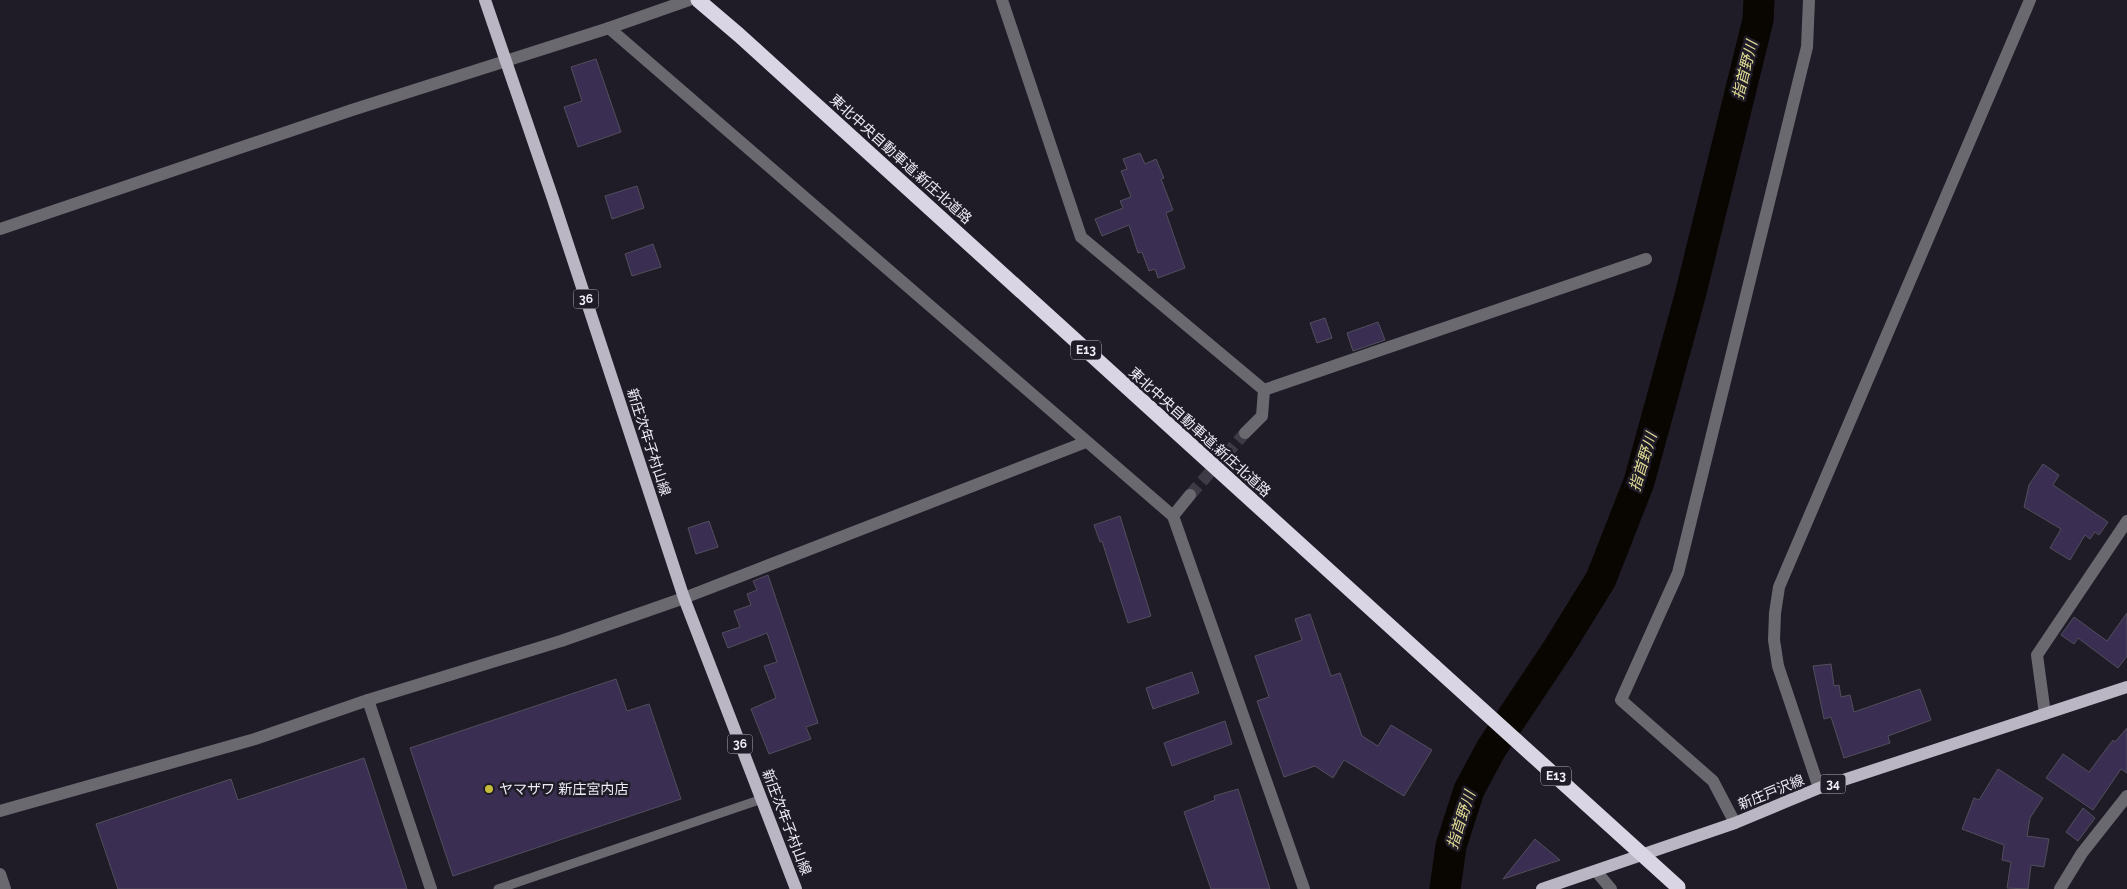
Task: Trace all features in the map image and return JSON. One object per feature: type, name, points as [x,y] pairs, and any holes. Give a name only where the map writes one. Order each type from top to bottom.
[{"type":"highway","name":"東北中央自動車道;新庄北道路","points":[[698,0],[739,34],[1679,888]]},
{"type":"main road","name":"新庄次年子村山線","points":[[485,0],[684,598],[796,889]]},
{"type":"main road","name":"新庄戸沢線","points":[[1542,889],[1734,822],[1820,788],[2127,687]]},
{"type":"street","points":[[0,229],[352,110],[609,28],[689,0]]},
{"type":"street","points":[[1002,0],[1082,237],[1264,390]]},
{"type":"street","points":[[1734,822],[1713,781],[1621,700],[1678,573],[1807,47],[1809,0]]},
{"type":"street","points":[[1820,788],[1778,666],[1774,640],[1775,613],[1779,587],[2030,0]]},
{"type":"street","points":[[609,28],[1173,516],[1304,889]]},
{"type":"street","points":[[1264,390],[1646,259]]},
{"type":"street","points":[[1245,433],[1262,416],[1264,390]]},
{"type":"street","points":[[0,811],[255,739],[368,700],[561,641],[684,598],[1086,442]]},
{"type":"street","points":[[1173,516],[1190,495]]},
{"type":"street","points":[[2045,714],[2037,655],[2127,521]]},
{"type":"street","points":[[368,700],[431,889]]},
{"type":"street","points":[[2060,889],[2082,853],[2127,796]]},
{"type":"street","points":[[1596,871],[1611,889]]},
{"type":"street","points":[[0,874],[5,889]]},
{"type":"lane","points":[[498,889],[762,799]]},
{"type":"building","points":[[596,59],[621,132],[578,147],[564,107],[582,101],[571,67]]},
{"type":"building","points":[[1140,153],[1145,164],[1156,159],[1164,178],[1161,179],[1173,210],[1166,213],[1185,268],[1158,278],[1155,269],[1149,271],[1142,252],[1138,253],[1129,225],[1102,236],[1095,219],[1123,208],[1120,201],[1131,197],[1121,171],[1127,169],[1123,159]]},
{"type":"building","points":[[637,186],[644,208],[612,219],[605,196]]},
{"type":"building","points":[[653,244],[661,267],[632,276],[625,254]]},
{"type":"building","points":[[1325,318],[1332,338],[1317,343],[1310,323]]},
{"type":"building","points":[[1378,322],[1385,340],[1353,351],[1347,333]]},
{"type":"building","points":[[2043,464],[2059,475],[2053,485],[2108,522],[2099,535],[2095,532],[2090,539],[2085,535],[2070,560],[2050,548],[2061,529],[2024,507],[2029,485]]},
{"type":"building","points":[[1120,516],[1151,616],[1128,623],[1102,541],[1100,542],[1094,525]]},
{"type":"building","points":[[709,521],[718,547],[696,554],[688,528]]},
{"type":"building","points":[[768,575],[818,723],[806,727],[811,739],[769,754],[751,709],[776,698],[764,666],[777,662],[767,633],[728,648],[722,633],[740,627],[734,611],[751,605],[747,594],[757,590],[753,581]]},
{"type":"building","points":[[2127,613],[2127,656],[2118,668],[2078,638],[2074,644],[2061,635],[2074,617],[2107,641]]},
{"type":"building","points":[[1310,614],[1331,676],[1340,673],[1362,736],[1378,746],[1391,725],[1432,750],[1404,796],[1344,760],[1333,778],[1315,766],[1284,777],[1257,701],[1269,697],[1255,656],[1302,640],[1295,619]]},
{"type":"building","points":[[1831,664],[1834,686],[1839,685],[1841,697],[1850,695],[1854,712],[1920,689],[1931,720],[1888,736],[1890,743],[1844,758],[1831,717],[1824,719],[1813,666]]},
{"type":"building","points":[[1192,672],[1199,693],[1153,709],[1146,688]]},
{"type":"building","points":[[616,679],[627,711],[649,704],[681,799],[453,876],[410,748]]},
{"type":"building","points":[[1225,721],[1232,744],[1172,766],[1164,743]]},
{"type":"building","points":[[2127,728],[2127,773],[2121,769],[2093,810],[2046,778],[2063,754],[2089,772],[2113,740],[2115,742]]},
{"type":"building","points":[[364,758],[407,889],[118,889],[96,824],[231,779],[238,800]]},
{"type":"building","points":[[1998,769],[2043,798],[2030,818],[2027,836],[2049,839],[2044,867],[2031,865],[2028,889],[2007,888],[2011,862],[2002,860],[2004,845],[1962,829],[1974,798],[1979,800]]},
{"type":"building","points":[[1238,789],[1270,889],[1211,889],[1184,812],[1215,800],[1214,796]]},
{"type":"building","points":[[2083,808],[2095,818],[2078,841],[2066,832]]},
{"type":"building","points":[[1535,839],[1560,860],[1503,879]]},
{"type":"waterway","name":"指首野川","points":[[1445,889],[1451,846],[1469,790],[1491,749],[1559,647],[1601,579],[1639,482],[1690,296],[1758,20],[1759,0]]},
{"type":"tunnel","points":[[1190,495],[1245,433]]},
{"type":"place","name":"ヤマザワ 新庄宮内店","points":[[489,789]]}]
